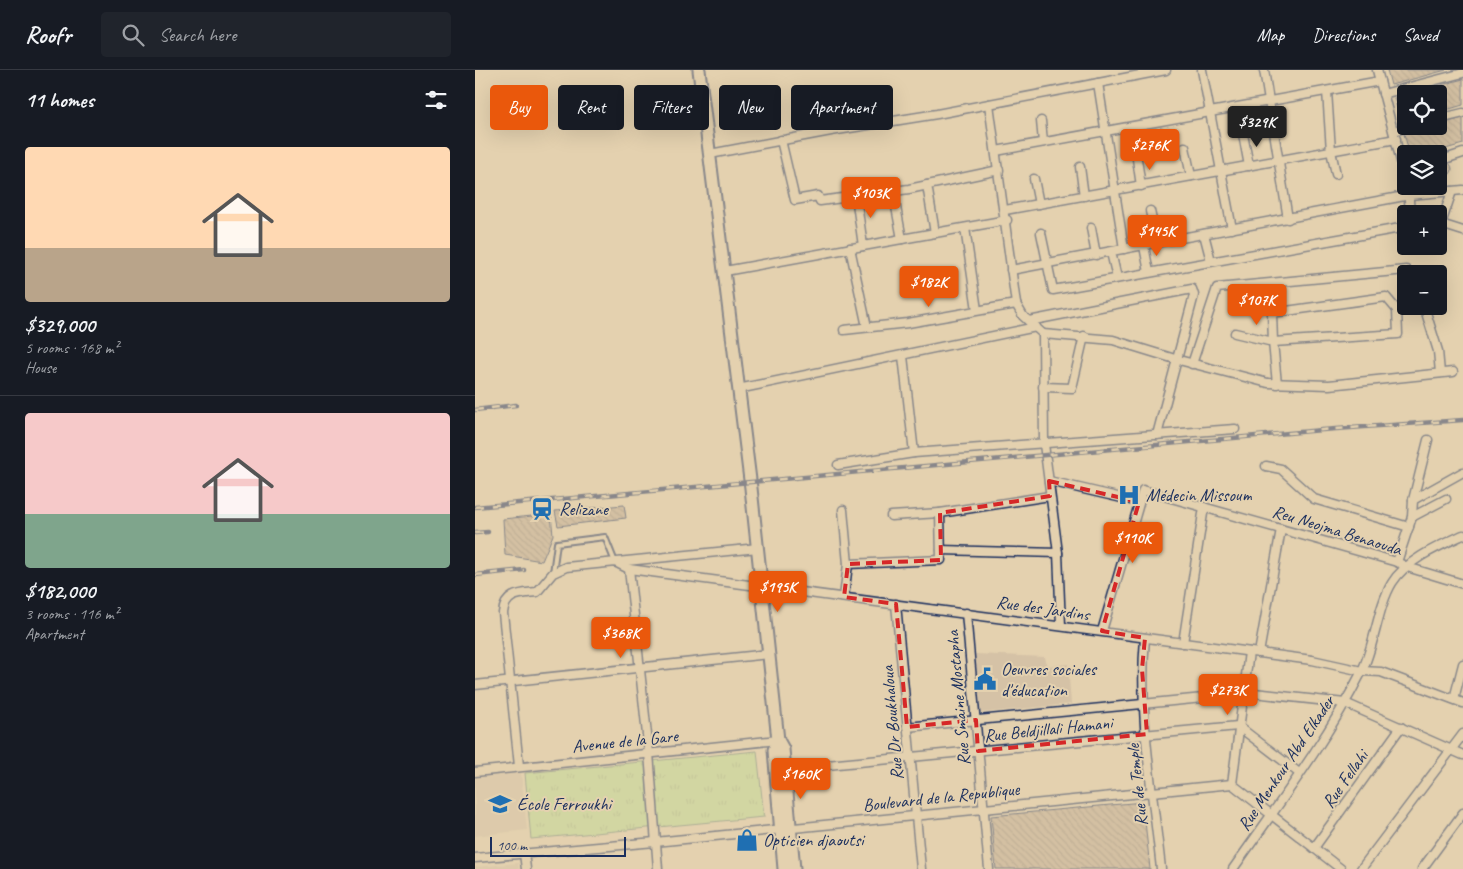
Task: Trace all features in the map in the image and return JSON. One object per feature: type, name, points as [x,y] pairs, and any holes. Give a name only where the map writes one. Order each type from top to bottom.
[{"type":"street","points":[[699,70],[725,271],[778,740],[783,749],[785,769],[784,869]]},
{"type":"street","points":[[710,154],[1166,70]]},
{"type":"street","points":[[1202,70],[1219,171],[1232,229]]},
{"type":"street","points":[[1264,70],[1288,219]]},
{"type":"street","points":[[1377,70],[1398,145]]},
{"type":"street","points":[[1383,94],[1463,73]]},
{"type":"street","points":[[1098,82],[1124,249]]},
{"type":"street","points":[[996,151],[1380,82]]},
{"type":"street","points":[[1327,92],[1331,151],[1336,174]]},
{"type":"street","points":[[989,104],[1007,220],[1016,304],[1029,321],[1043,334],[1084,336],[1113,340],[1192,364],[1268,384],[1329,385],[1453,372]]},
{"type":"street","points":[[1447,117],[1463,113]]},
{"type":"street","points":[[1041,120],[1043,142]]},
{"type":"street","points":[[1243,134],[1249,166]]},
{"type":"street","points":[[1005,210],[1331,151],[1395,135]]},
{"type":"street","points":[[781,140],[795,200],[818,196],[821,201],[893,191],[999,170]]},
{"type":"street","points":[[1185,147],[1191,176]]},
{"type":"street","points":[[1447,159],[1463,154]]},
{"type":"street","points":[[1137,159],[1141,186]]},
{"type":"street","points":[[1079,168],[1084,196]]},
{"type":"street","points":[[1034,179],[1039,204]]},
{"type":"street","points":[[927,185],[935,233]]},
{"type":"street","points":[[1447,191],[1463,190]]},
{"type":"street","points":[[893,191],[903,239]]},
{"type":"street","points":[[1452,191],[1441,224],[1463,231]]},
{"type":"street","points":[[1011,270],[1410,195],[1410,205]]},
{"type":"street","points":[[856,196],[863,246]]},
{"type":"street","points":[[1150,211],[1157,243]]},
{"type":"street","points":[[725,271],[1007,220]]},
{"type":"street","points":[[965,228],[977,310]]},
{"type":"street","points":[[1091,228],[1096,255]]},
{"type":"street","points":[[1041,233],[1053,290],[1397,229]]},
{"type":"street","points":[[1204,234],[1211,261]]},
{"type":"street","points":[[1144,246],[1149,272]]},
{"type":"street","points":[[850,248],[867,327]]},
{"type":"street","points":[[1111,252],[1117,278]]},
{"type":"street","points":[[1192,364],[1217,288],[1397,271]]},
{"type":"street","points":[[1029,321],[1189,288],[1194,291],[1157,435]]},
{"type":"street","points":[[1277,384],[1272,313],[1386,297],[1397,310]]},
{"type":"street","points":[[844,330],[1016,304]]},
{"type":"street","points":[[1235,333],[1273,342],[1398,334],[1397,315]]},
{"type":"street","points":[[1427,315],[1438,350],[1440,374]]},
{"type":"street","points":[[738,389],[1036,327]]},
{"type":"street","points":[[1043,334],[1044,444],[1058,553],[1061,626]]},
{"type":"street","points":[[1043,387],[1072,388],[1084,336]]},
{"type":"street","points":[[903,356],[914,453]]},
{"type":"street","points":[[838,465],[914,453],[1235,428]]},
{"type":"street","points":[[1397,562],[1412,517],[1413,500],[1428,440]]},
{"type":"street","points":[[1266,466],[1281,469],[1314,499],[1409,527]]},
{"type":"street","points":[[1413,500],[1463,472]]},
{"type":"street","points":[[1049,481],[1139,502],[1102,632]]},
{"type":"street","name":"Reu Neojma Benaouda","points":[[1139,502],[1143,490],[1397,562],[1407,567],[1463,584]]},
{"type":"street","points":[[891,516],[940,513],[1050,496]]},
{"type":"street","points":[[1412,517],[1446,499]]},
{"type":"street","points":[[1183,643],[1203,507]]},
{"type":"street","points":[[843,510],[848,564],[844,597]]},
{"type":"street","points":[[848,564],[941,560],[940,513]]},
{"type":"street","points":[[1259,653],[1281,529]]},
{"type":"street","name":"Rue Menkour Abd Elkader","points":[[1233,869],[1345,703],[1362,671],[1392,583],[1407,567],[1433,550],[1463,535]]},
{"type":"street","points":[[519,766],[503,613],[506,600],[510,596],[537,592],[553,573],[566,567],[757,548]]},
{"type":"street","points":[[941,550],[1058,553]]},
{"type":"street","name":"Rue des Jardins","points":[[615,562],[629,569],[1312,660],[1362,671],[1381,672],[1463,703]]},
{"type":"street","points":[[629,569],[641,668],[658,869]]},
{"type":"street","name":"Rue Dr Boukhaloua","points":[[896,604],[921,869]]},
{"type":"street","name":"Rue Smaine Mostapha","points":[[966,613],[989,869]]},
{"type":"street","name":"Rue de Temple","points":[[1145,638],[1142,668],[1161,869]]},
{"type":"street","points":[[1249,652],[1232,784],[1341,869]]},
{"type":"street","points":[[475,686],[769,654]]},
{"type":"street","points":[[1454,699],[1463,664]]},
{"type":"street","points":[[907,727],[1254,693],[1345,703],[1463,754]]},
{"type":"street","points":[[1238,726],[1299,773]]},
{"type":"street","name":"Rue Beldjillali Hamani","points":[[785,769],[1238,726]]},
{"type":"street","name":"Rue Fellahi","points":[[1315,848],[1401,727]]},
{"type":"street","points":[[1361,869],[1463,734]]},
{"type":"street","points":[[778,740],[774,750],[785,828],[794,869]]},
{"type":"street","name":"Avenue de la Gare","points":[[475,772],[778,740]]},
{"type":"street","name":"Boulevard de la Republique","points":[[475,858],[655,842],[916,814],[1232,784]]},
{"type":"street","points":[[1422,869],[1463,814]]},
{"type":"street","points":[[524,853],[526,869]]},
{"type":"lane","points":[[553,573],[557,543],[605,537],[615,562]]},
{"type":"highlighted area","points":[[1049,481],[1139,502],[1102,631],[1145,638],[1142,669],[1147,734],[978,751],[976,720],[907,727],[896,604],[844,597],[848,564],[941,560],[940,513],[1050,496]]},
{"type":"shaded area","points":[[975,654],[1045,657],[1047,666],[1068,664],[1071,704],[981,713]]},
{"type":"shaded area","name":"École Ferroukhi","points":[[521,772],[527,830],[475,836],[475,777]]},
{"type":"shaded area","points":[[518,863],[519,869],[475,869],[475,867]]},
{"type":"green space","points":[[757,751],[764,817],[531,839],[525,773]]},
{"type":"building","points":[[1387,70],[1446,70],[1391,85]]},
{"type":"building","points":[[1463,79],[1463,105],[1447,110],[1447,85],[1441,85]]},
{"type":"building","points":[[1397,97],[1397,108],[1394,98]]},
{"type":"building","points":[[1463,118],[1463,144],[1447,149],[1447,145],[1407,145],[1404,135],[1447,135],[1447,122]]},
{"type":"building","points":[[1447,162],[1452,166],[1452,172],[1447,176]]},
{"type":"building","points":[[624,505],[626,518],[558,526],[555,511]]},
{"type":"building","points":[[551,514],[553,535],[542,561],[505,555],[503,519]]},
{"type":"building","points":[[1143,802],[1150,869],[996,869],[991,816]]},
{"type":"railway","points":[[475,410],[516,405]]},
{"type":"railway","points":[[475,507],[1322,430],[1463,420]]},
{"type":"railway","points":[[475,533],[488,532]]},
{"type":"railway","points":[[475,575],[524,570]]},
{"type":"place","name":"Médecin Missoum","points":[[1129,495]]},
{"type":"place","name":"Relizane","points":[[542,509]]},
{"type":"place","name":"Oeuvres sociales d'éducation","points":[[985,679]]},
{"type":"place","name":"École Ferroukhi","points":[[500,804]]},
{"type":"place","name":"Opticien djaoutsi","points":[[747,840]]}]
